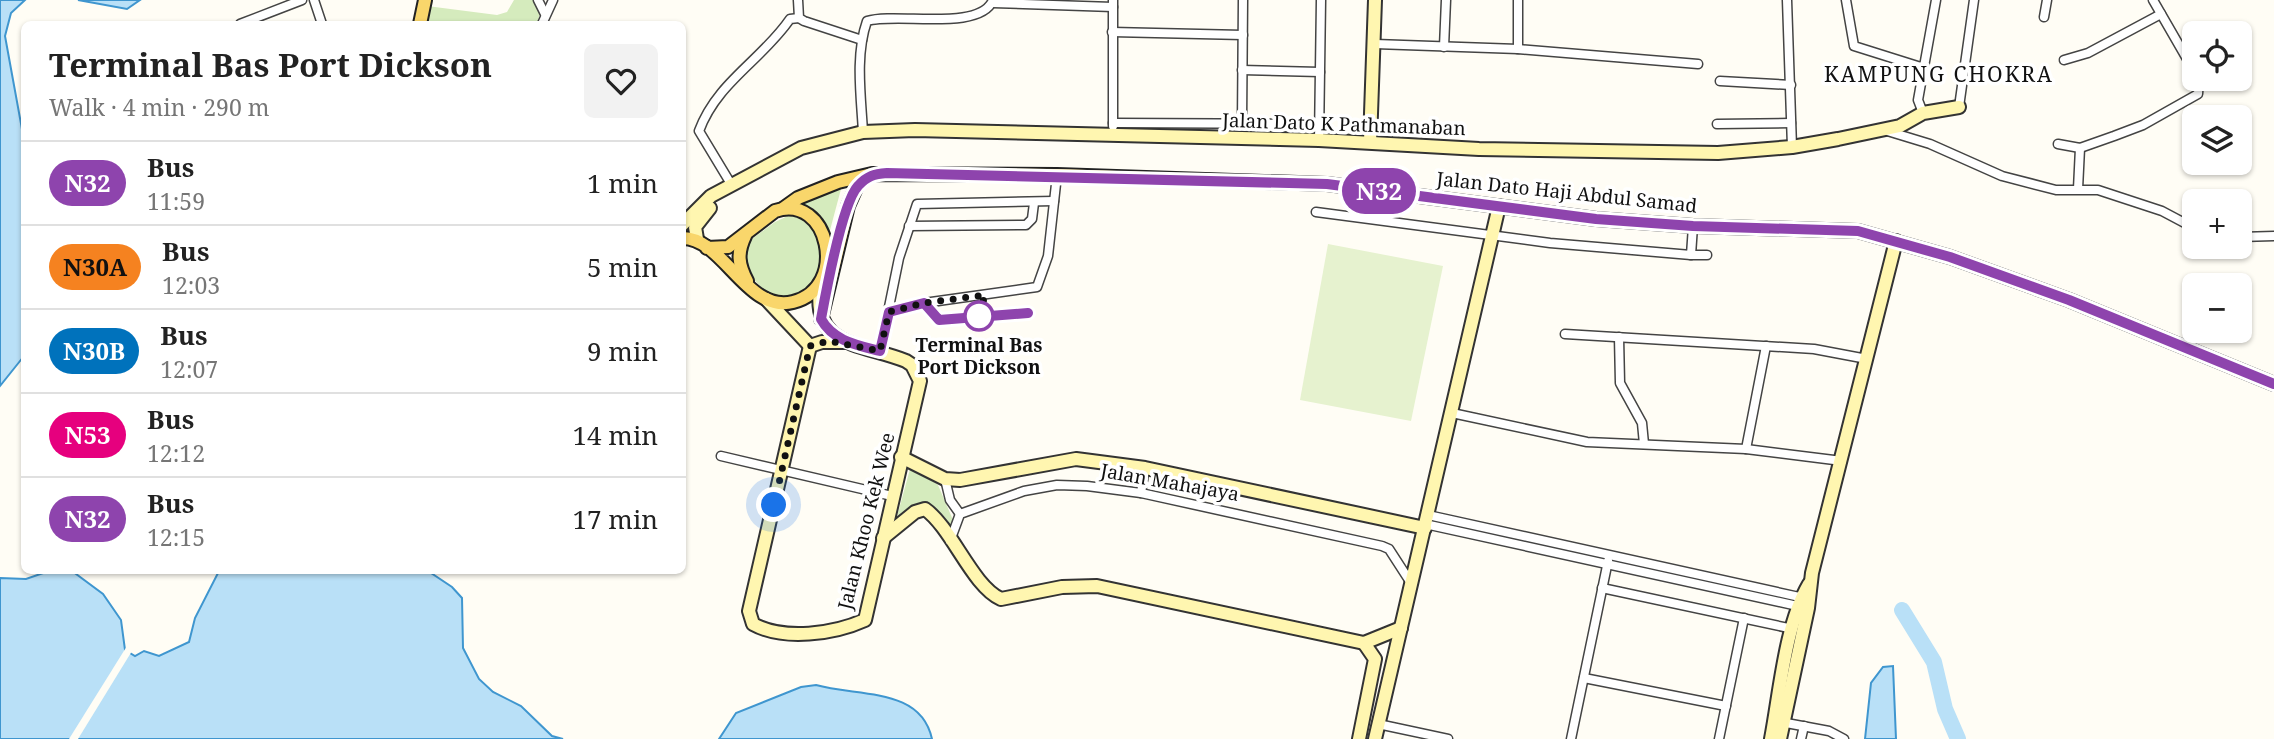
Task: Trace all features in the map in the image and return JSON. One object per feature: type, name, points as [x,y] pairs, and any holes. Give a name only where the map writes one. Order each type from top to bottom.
[{"type":"main road","points":[[421,21],[425,0]]},
{"type":"main road","points":[[702,244],[766,299],[777,303],[795,302],[813,292],[821,283],[843,205],[856,188],[872,174]]},
{"type":"main road","name":"Jalan Dato Haji Abdul Samad","points":[[784,208],[798,198],[838,182],[872,174],[1057,176],[1327,184],[1596,219],[1693,226],[1858,231],[1896,240],[2069,300],[2274,384]]},
{"type":"main road","points":[[821,319],[848,206],[856,188]]},
{"type":"main road","points":[[686,239],[728,247],[784,208],[795,209],[813,219],[823,234],[829,255]]},
{"type":"main road","points":[[746,234],[738,250],[739,266],[750,287]]},
{"type":"street","points":[[248,21],[302,0]]},
{"type":"street","points":[[314,0],[321,21]]},
{"type":"street","points":[[538,0],[545,13]]},
{"type":"street","points":[[543,21],[553,0]]},
{"type":"street","points":[[798,0],[799,18]]},
{"type":"street","points":[[1242,123],[1243,0]]},
{"type":"street","points":[[1319,140],[1321,0]]},
{"type":"street","points":[[1370,142],[1376,0]]},
{"type":"street","points":[[1444,47],[1446,0]]},
{"type":"street","points":[[1518,0],[1518,49]]},
{"type":"street","points":[[1787,0],[1792,147]]},
{"type":"street","points":[[1846,0],[1854,47],[1924,68]]},
{"type":"street","points":[[1923,113],[1919,100],[1936,0]]},
{"type":"street","points":[[1959,107],[1974,0]]},
{"type":"street","points":[[2044,17],[2047,0]]},
{"type":"street","points":[[2152,0],[2182,50]]},
{"type":"street","points":[[863,132],[862,40],[867,21],[876,18],[964,18],[977,15],[993,1],[1113,3],[1113,129],[1242,123],[1319,124]]},
{"type":"street","points":[[2064,60],[2088,53],[2161,14]]},
{"type":"street","points":[[731,184],[699,131],[723,88],[767,47],[790,19],[799,18],[862,40]]},
{"type":"street","points":[[1112,32],[1243,35]]},
{"type":"street","points":[[1375,44],[1518,49],[1698,64]]},
{"type":"street","points":[[1242,70],[1320,72]]},
{"type":"street","points":[[1720,80],[1791,85]]},
{"type":"street","points":[[2059,144],[2080,148],[2143,125],[2198,94],[2198,91]]},
{"type":"street","name":"Jalan Dato K Pathmanaban","points":[[686,221],[711,196],[801,148],[863,132],[1113,129],[1637,153],[1718,153],[1792,147],[1884,130],[1923,113],[1959,107]]},
{"type":"street","points":[[1717,124],[1791,123]]},
{"type":"street","points":[[1884,130],[1930,144],[2002,176],[2056,190],[2098,190],[2162,211],[2182,222]]},
{"type":"street","points":[[2078,189],[2080,148]]},
{"type":"street","points":[[889,312],[924,303],[1037,287],[1048,256],[1057,176]]},
{"type":"street","name":"Jalan Dato K Pathmanaban","points":[[702,244],[694,232],[698,222],[731,184]]},
{"type":"street","points":[[880,351],[899,258],[917,204],[1054,201]]},
{"type":"street","points":[[909,226],[1026,225],[1032,219],[1034,203]]},
{"type":"street","points":[[1375,739],[1499,206]]},
{"type":"street","points":[[1316,212],[1494,236],[1707,255]]},
{"type":"street","points":[[1691,255],[1693,226]]},
{"type":"street","points":[[2252,237],[2274,236]]},
{"type":"street","points":[[1770,739],[1779,722],[1805,603],[1896,240]]},
{"type":"street","points":[[821,283],[817,304],[821,319],[826,328],[848,343]]},
{"type":"street","points":[[766,299],[810,346]]},
{"type":"street","points":[[1565,334],[1814,349],[1867,359]]},
{"type":"street","points":[[1619,337],[1620,383],[1642,423],[1644,444]]},
{"type":"street","points":[[810,346],[822,342],[848,343]]},
{"type":"street","name":"Jalan Khoo Kek Wee","points":[[782,470],[749,611],[751,622],[760,628],[776,632],[820,632],[842,629],[865,620],[920,381],[912,365],[880,351],[848,343]]},
{"type":"street","points":[[782,470],[810,346]]},
{"type":"street","points":[[1746,449],[1766,346]]},
{"type":"street","points":[[1452,413],[1580,441],[1746,449],[1842,461]]},
{"type":"street","points":[[721,456],[892,496]]},
{"type":"street","points":[[901,457],[945,479],[977,479],[1076,459],[1145,468],[1608,559],[1805,603]]},
{"type":"street","points":[[1141,493],[1145,468]]},
{"type":"street","points":[[945,479],[950,500],[960,514],[950,541]]},
{"type":"street","name":"Jalan Mahajaya","points":[[960,514],[1024,491],[1057,485],[1141,493],[1382,546],[1389,549],[1412,583]]},
{"type":"street","points":[[883,538],[922,509],[931,513],[986,589],[1001,599],[1062,587],[1097,586],[1364,643],[1401,628]]},
{"type":"street","points":[[1571,739],[1608,559]]},
{"type":"street","points":[[1602,588],[1793,629]]},
{"type":"street","points":[[1780,739],[1779,722],[1793,629],[1805,603]]},
{"type":"street","points":[[1719,739],[1744,618]]},
{"type":"street","points":[[1359,739],[1375,659],[1364,643]]},
{"type":"street","points":[[1584,678],[1726,706]]},
{"type":"street","points":[[1779,722],[1829,731],[1844,739]]},
{"type":"street","points":[[1378,723],[1448,739]]},
{"type":"street","points":[[1801,739],[1804,726]]},
{"type":"green space","points":[[514,0],[544,0],[538,21],[424,21],[427,6],[497,15],[507,12]]},
{"type":"green space","points":[[837,188],[841,189],[829,234],[812,210],[801,204]]},
{"type":"green space","points":[[792,214],[811,226],[820,241],[821,259],[816,276],[806,289],[792,297],[775,296],[758,284],[748,270],[745,244],[775,222]]},
{"type":"green space","points":[[1328,244],[1443,266],[1411,421],[1300,400]]},
{"type":"green space","points":[[914,468],[938,485],[953,520],[950,527],[924,505],[911,507],[896,520],[910,469]]},
{"type":"water","points":[[0,0],[25,0],[11,13],[5,36],[21,124],[21,360],[0,386]]},
{"type":"water","points":[[78,0],[140,0],[127,9]]},
{"type":"water","points":[[40,574],[76,574],[103,594],[121,620],[125,650],[135,656],[144,651],[159,656],[189,642],[195,618],[217,574],[432,574],[452,587],[462,598],[463,648],[479,679],[493,692],[521,706],[552,736],[563,739],[0,739],[0,578],[26,579]]},
{"type":"water","points":[[1893,666],[1896,739],[1865,739],[1871,683],[1883,667]]},
{"type":"water","points":[[816,685],[902,702],[915,710],[926,722],[932,739],[719,739],[736,713],[801,687]]},
{"type":"pier","points":[[127,646],[132,651],[78,739],[69,739]]},
{"type":"waterway","points":[[1902,610],[1934,662],[1945,709],[1958,739]]},
{"type":"bus line","name":"N32","points":[[1028,313],[939,320],[935,312],[924,303],[911,305],[889,312],[880,351],[848,343],[833,334],[821,319],[848,206],[856,188],[872,174],[887,173],[1327,184],[1596,219],[1693,226],[1858,231],[1950,257],[2069,300],[2274,384]]},
{"type":"place","name":"Terminal Bas Port Dickson","points":[[979,316]]},
{"type":"district","name":"KAMPUNG CHOKRA","points":[[1939,74]]},
{"type":"route","points":[[774,505],[810,346],[829,341],[880,351],[889,312],[911,305],[985,295],[979,316]]}]
